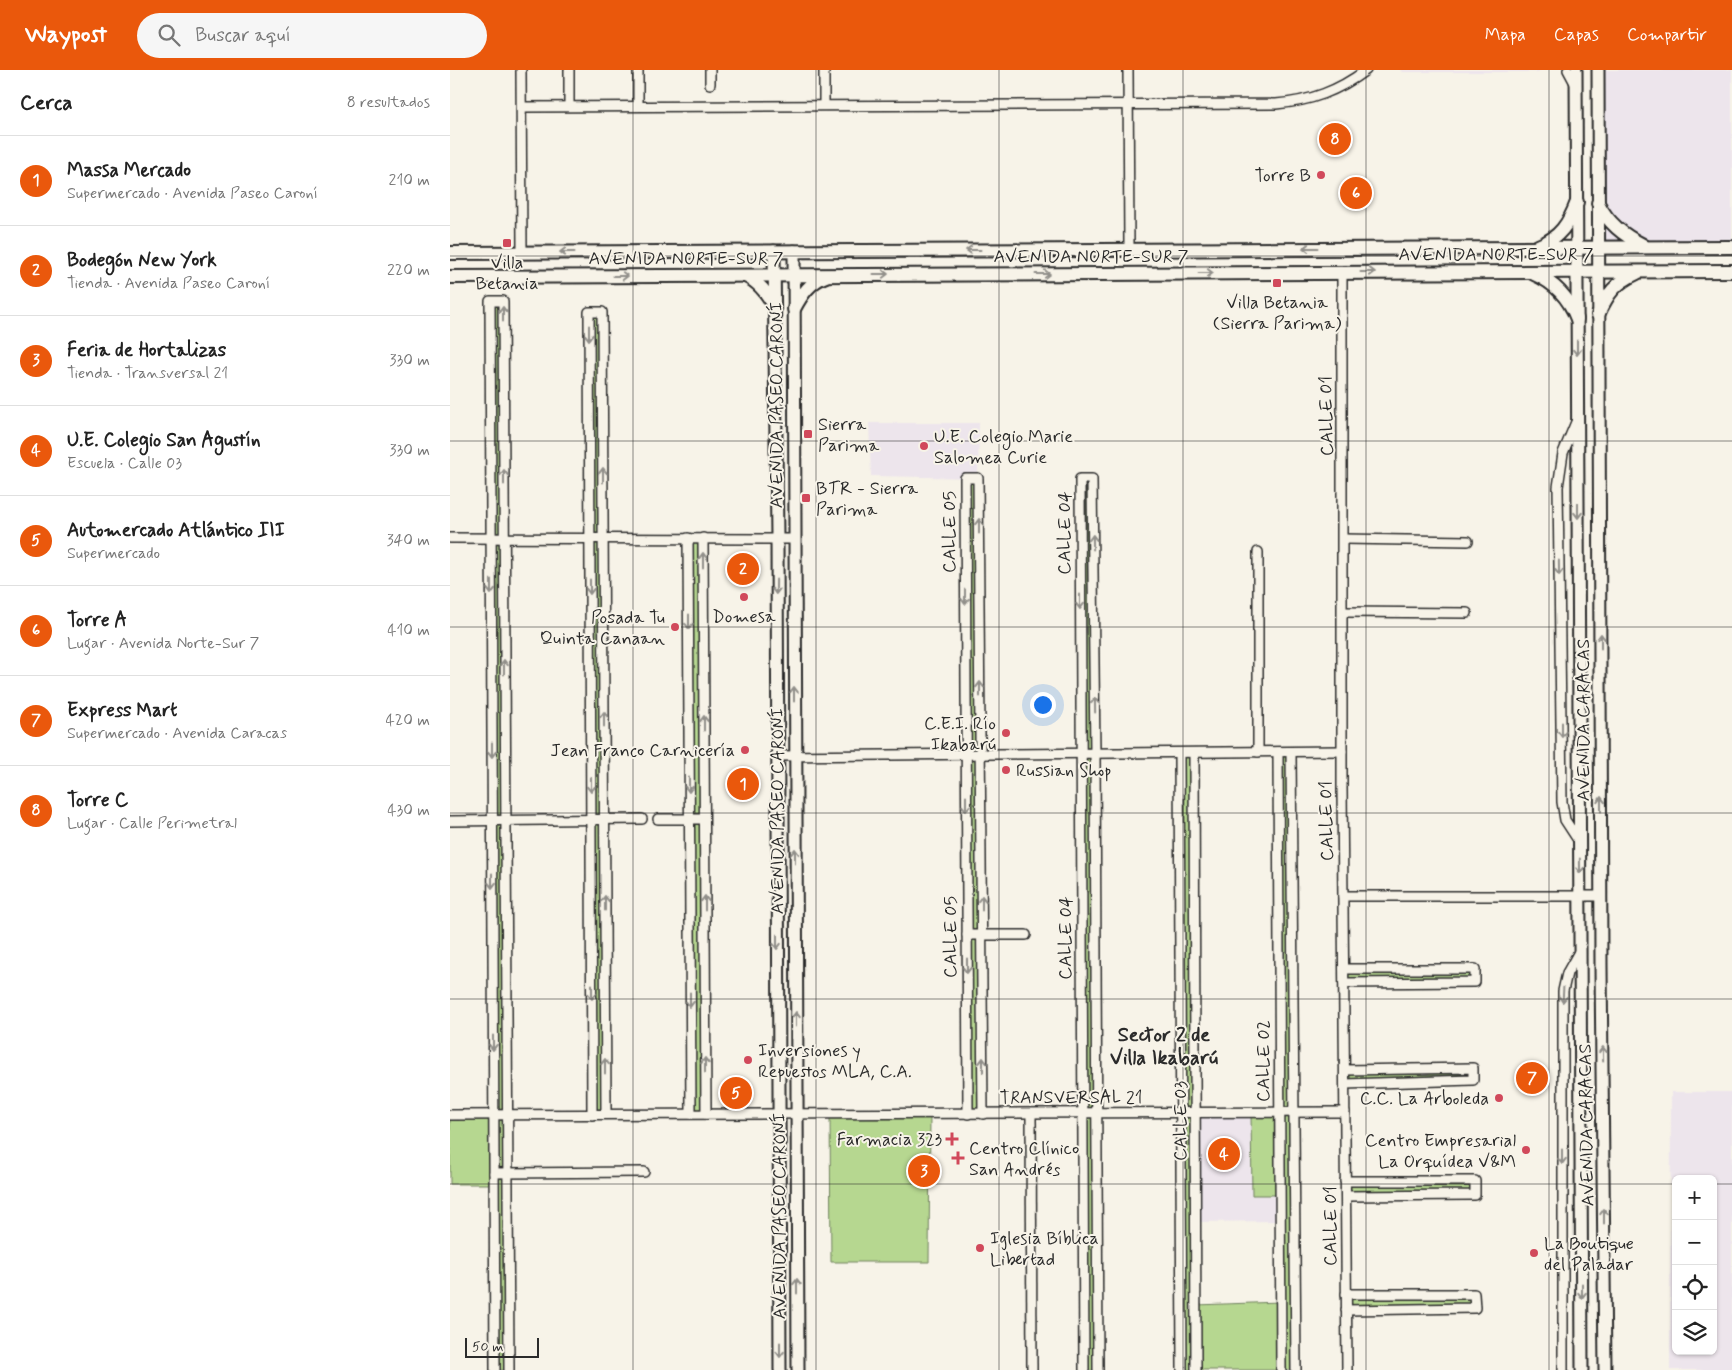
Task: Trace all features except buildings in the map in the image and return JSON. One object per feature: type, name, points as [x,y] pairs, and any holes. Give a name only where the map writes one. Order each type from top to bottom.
[{"type":"main road","points":[[1534,247],[1556,237],[1565,228],[1571,219],[1577,202]]},
{"type":"main road","points":[[1598,203],[1611,223],[1631,239],[1645,246]]},
{"type":"main road","name":"AVENIDA NORTE-SUR 7","points":[[450,253],[1732,246]]},
{"type":"main road","points":[[1598,315],[1608,294],[1615,286],[1641,271]]},
{"type":"main road","name":"AVENIDA NORTE-SUR 7","points":[[450,277],[1732,271]]},
{"type":"main road","points":[[1529,272],[1542,277],[1559,291],[1570,303],[1577,319]]},
{"type":"main road","points":[[794,309],[806,289],[814,282],[832,274]]},
{"type":"main road","points":[[743,275],[764,289],[774,306]]},
{"type":"street","points":[[521,70],[522,252]]},
{"type":"street","points":[[569,70],[569,106]]},
{"type":"street","points":[[638,70],[638,106]]},
{"type":"street","points":[[710,70],[710,84]]},
{"type":"street","points":[[824,70],[824,105]]},
{"type":"street","points":[[1128,70],[1129,249]]},
{"type":"street","points":[[522,107],[1128,105],[1295,102],[1328,94],[1366,70]]},
{"type":"street","name":"AVENIDA CARACAS","points":[[1568,70],[1576,86]]},
{"type":"street","name":"AVENIDA CARACAS","points":[[1576,70],[1582,1370]]},
{"type":"street","name":"AVENIDA CARACAS","points":[[1598,70],[1605,1370]]},
{"type":"street","name":"AVENIDA PASEO CARONÍ","points":[[774,251],[780,1370]]},
{"type":"street","name":"AVENIDA PASEO CARONÍ","points":[[794,251],[794,756],[798,1370]]},
{"type":"street","name":"CALLE 01","points":[[1342,272],[1342,751],[1347,1370]]},
{"type":"street","points":[[495,1370],[490,301],[503,300],[509,1370]]},
{"type":"street","points":[[592,1115],[588,312],[602,312],[606,1114]]},
{"type":"street","name":"AVENIDA CARACAS","points":[[1578,417],[1563,453],[1558,487],[1562,802],[1565,820],[1580,843]]},
{"type":"street","name":"CALLE 05","points":[[968,1114],[965,478],[978,478],[983,1114]]},
{"type":"street","name":"CALLE 04","points":[[1084,1370],[1080,479],[1092,479],[1096,754],[1098,1370]]},
{"type":"street","points":[[450,538],[794,539]]},
{"type":"street","points":[[688,538],[690,1114]]},
{"type":"street","points":[[703,538],[706,1114]]},
{"type":"street","points":[[1343,539],[1468,541]]},
{"type":"street","points":[[1258,552],[1258,752]]},
{"type":"street","points":[[1343,612],[1468,613]]},
{"type":"street","points":[[689,676],[704,676]]},
{"type":"street","points":[[590,683],[604,683]]},
{"type":"street","points":[[491,687],[504,687]]},
{"type":"street","points":[[776,756],[1342,751]]},
{"type":"street","name":"CALLE 02","points":[[1278,752],[1281,1370]]},
{"type":"street","name":"CALLE 02","points":[[1291,752],[1296,1370]]},
{"type":"street","name":"CALLE 03","points":[[1179,753],[1182,1370]]},
{"type":"street","name":"CALLE 03","points":[[1194,753],[1196,1370]]},
{"type":"street","points":[[1278,784],[1292,784]]},
{"type":"street","points":[[1180,795],[1195,795]]},
{"type":"street","points":[[450,822],[642,819]]},
{"type":"street","points":[[658,819],[704,819]]},
{"type":"street","points":[[1081,834],[1096,834]]},
{"type":"street","points":[[1343,896],[1601,896]]},
{"type":"street","points":[[1279,931],[1293,931]]},
{"type":"street","points":[[1181,932],[1195,932]]},
{"type":"street","points":[[1081,933],[1096,933]]},
{"type":"street","points":[[967,935],[1026,935]]},
{"type":"street","name":"AVENIDA CARACAS","points":[[1563,1370],[1563,991],[1567,973],[1580,950]]},
{"type":"street","points":[[493,967],[506,967]]},
{"type":"street","points":[[1344,969],[1475,970],[1475,982],[1344,983]]},
{"type":"street","points":[[690,970],[705,970]]},
{"type":"street","points":[[592,973],[605,972]]},
{"type":"street","points":[[1280,1054],[1293,1053]]},
{"type":"street","points":[[1345,1070],[1473,1068],[1473,1080],[1345,1084]]},
{"type":"street","name":"TRANSVERSAL 21","points":[[450,1115],[1345,1112]]},
{"type":"street","points":[[1031,1114],[1032,1370]]},
{"type":"street","points":[[494,1173],[644,1172]]},
{"type":"street","points":[[1345,1181],[1475,1181],[1476,1195],[1346,1196]]},
{"type":"street","points":[[494,1269],[508,1269]]},
{"type":"street","points":[[1346,1294],[1474,1294],[1474,1308],[1346,1310]]},
{"type":"street","points":[[1281,1302],[1295,1302]]},
{"type":"street","points":[[1083,1305],[1098,1304]]},
{"type":"street","points":[[1182,1305],[1196,1305]]},
{"type":"shaded area","points":[[1400,70],[1542,70],[1537,72],[1402,72]]},
{"type":"shaded area","points":[[1598,70],[1732,70],[1732,247],[1598,247]]},
{"type":"shaded area","name":"U.E. Colegio Marie Salomea Curie","points":[[869,423],[979,423],[978,478],[871,476]]},
{"type":"shaded area","points":[[1671,1092],[1732,1092],[1732,1370],[1670,1370]]},
{"type":"shaded area","points":[[1251,1112],[1252,1194],[1280,1195],[1281,1221],[1196,1222],[1196,1113]]},
{"type":"green space","points":[[490,301],[503,301],[509,1370],[495,1370],[493,1184],[450,1184],[450,1115],[493,1115]]},
{"type":"green space","points":[[589,312],[602,312],[606,1114],[592,1115]]},
{"type":"green space","points":[[965,478],[978,478],[983,1114],[968,1114]]},
{"type":"green space","points":[[1080,479],[1092,479],[1098,1370],[1084,1370]]},
{"type":"green space","points":[[688,538],[703,538],[706,1114],[691,1114]]},
{"type":"green space","points":[[1278,752],[1291,752],[1296,1370],[1182,1370],[1180,753],[1194,753],[1196,1305],[1281,1302],[1280,1195],[1252,1195],[1251,1112],[1280,1112]]},
{"type":"green space","points":[[1344,969],[1475,969],[1475,982],[1344,983]]},
{"type":"green space","points":[[1473,1068],[1473,1080],[1345,1083],[1345,1069]]},
{"type":"green space","points":[[830,1114],[930,1114],[929,1262],[831,1262]]},
{"type":"green space","points":[[1346,1181],[1475,1181],[1475,1195],[1346,1196]]},
{"type":"green space","points":[[1347,1294],[1474,1294],[1475,1308],[1347,1309]]},
{"type":"place","name":"Torre C","points":[[1335,139]]},
{"type":"place","name":"Torre B","points":[[1321,175]]},
{"type":"place","name":"Torre A","points":[[1356,193]]},
{"type":"place","name":"Villa Betania","points":[[507,243]]},
{"type":"place","name":"Villa Betania (Sierra Parima)","points":[[1277,283]]},
{"type":"place","name":"Sierra Parima","points":[[808,434]]},
{"type":"place","name":"U.E. Colegio Marie Salomea Curie","points":[[924,446]]},
{"type":"place","name":"BTR - Sierra Parima","points":[[806,498]]},
{"type":"place","name":"Bodegón New York","points":[[743,569]]},
{"type":"place","name":"Domesa","points":[[744,597]]},
{"type":"place","name":"Posada Tu Quinta Canaan","points":[[675,627]]},
{"type":"place","name":"C.E.I. Río Ikabarú","points":[[1006,733]]},
{"type":"place","name":"Jean Franco Carnicería","points":[[745,750]]},
{"type":"place","name":"Russian Shop","points":[[1006,770]]},
{"type":"place","name":"Massa Mercado","points":[[743,784]]},
{"type":"place","name":"Inversiones y Repuestos MLA, C.A.","points":[[748,1060]]},
{"type":"place","name":"Express Mart","points":[[1532,1078]]},
{"type":"place","name":"Automercado Atlántico III","points":[[736,1093]]},
{"type":"place","name":"C.C. La Arboleda","points":[[1499,1098]]},
{"type":"place","name":"Farmacia 323","points":[[952,1139]]},
{"type":"place","name":"Centro Empresarial La Orquídea V&M","points":[[1526,1150]]},
{"type":"place","name":"U.E. Colegio San Agustín","points":[[1224,1154]]},
{"type":"place","name":"Centro Clínico San Andrés","points":[[958,1158]]},
{"type":"place","name":"Feria de Hortalizas","points":[[924,1171]]},
{"type":"place","name":"Iglesia Bíblica Libertad","points":[[980,1248]]},
{"type":"place","name":"La Boutique del Paladar","points":[[1534,1253]]},
{"type":"district","name":"Sector 2 de Villa Ikabarú","points":[[1164,1046]]}]
